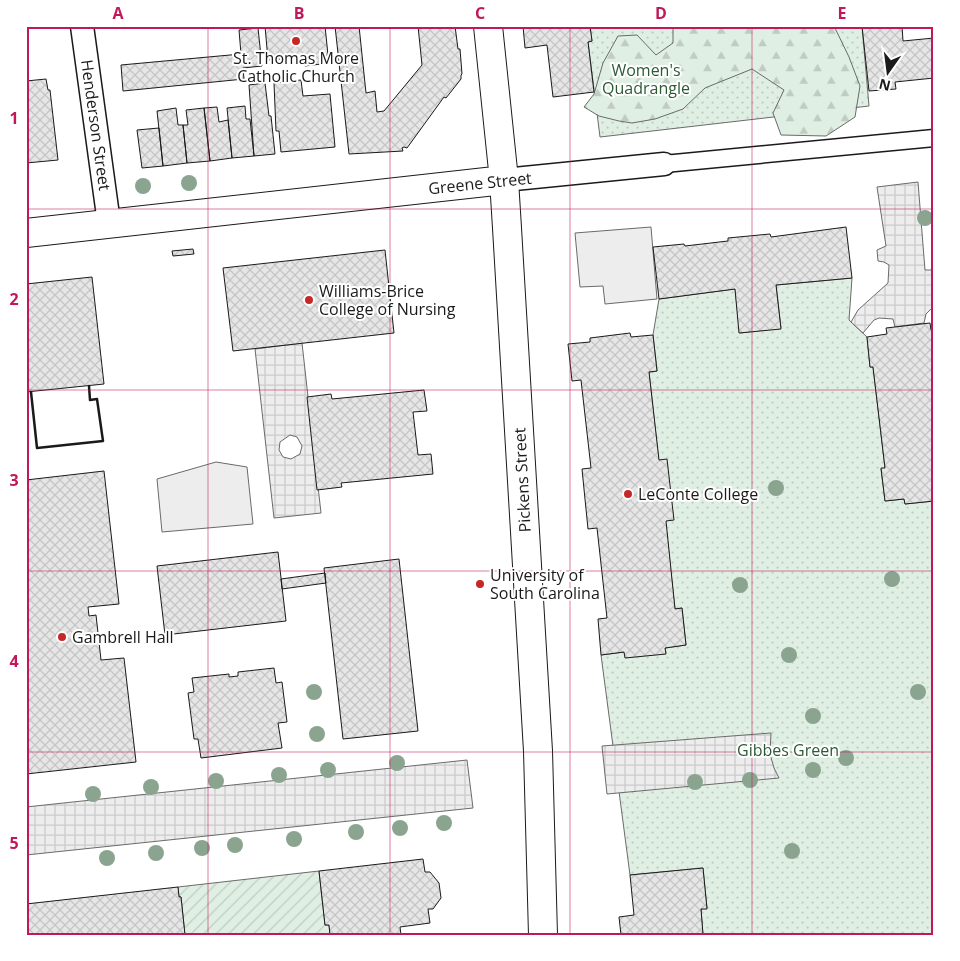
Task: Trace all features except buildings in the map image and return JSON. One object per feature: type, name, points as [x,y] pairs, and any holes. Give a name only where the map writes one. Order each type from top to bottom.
[{"type":"street","name":"Henderson Street","points":[[82,26],[109,224]]},
{"type":"street","name":"Pickens Street","points":[[488,26],[504,180],[537,741],[543,935]]},
{"type":"street","name":"Greene Street","points":[[26,233],[504,180],[934,138]]},
{"type":"green space","name":"Women's Quadrangle","points":[[590,26],[862,26],[869,106],[600,137],[588,42],[592,41]]},
{"type":"green space","name":"Women's Quadrangle","points":[[673,26],[834,26],[860,86],[855,117],[826,136],[781,135],[773,113],[784,90],[752,69],[705,88],[683,109],[655,119],[632,123],[619,121],[599,116],[584,107],[594,94],[603,63],[618,36],[637,35],[656,55],[673,43]]},
{"type":"green space","name":"Gibbes Green","points":[[852,278],[849,320],[867,337],[870,367],[873,367],[885,468],[881,469],[885,501],[904,499],[905,504],[934,501],[934,935],[703,935],[701,909],[707,908],[703,868],[630,875],[601,655],[624,652],[666,653],[665,648],[686,645],[682,608],[675,609],[649,372],[657,371],[653,335],[659,299],[735,289],[740,333],[781,328],[776,285]]},
{"type":"green space","points":[[319,871],[325,925],[329,925],[330,935],[185,935],[181,897],[179,897],[178,887]]},
{"type":"shaded area","points":[[918,182],[925,270],[934,270],[934,306],[926,314],[924,323],[895,327],[893,319],[879,318],[874,320],[863,333],[851,322],[858,310],[888,283],[889,265],[878,261],[877,250],[886,246],[877,187]]},
{"type":"shaded area","points":[[651,227],[657,299],[605,304],[603,286],[580,287],[575,233]]},
{"type":"shaded area","points":[[302,343],[321,513],[274,518],[255,349]],"holes":[[[290,435],[297,437],[302,446],[300,454],[291,459],[283,457],[279,450],[280,442]]]},
{"type":"shaded area","points":[[216,462],[247,467],[253,524],[162,532],[157,479]]},
{"type":"shaded area","points":[[771,733],[770,754],[779,778],[607,794],[602,746]]},
{"type":"shaded area","points":[[467,760],[473,808],[26,855],[26,807]]},
{"type":"wall","points":[[31,392],[37,448],[103,441],[97,399],[90,400],[89,386]]},
{"type":"place","name":"St. Thomas More Catholic Church","points":[[296,41]]},
{"type":"place","name":"Williams-Brice College of Nursing","points":[[309,300]]},
{"type":"place","name":"LeConte College","points":[[628,494]]},
{"type":"place","name":"University of South Carolina","points":[[480,584]]},
{"type":"place","name":"Gambrell Hall","points":[[62,637]]}]
